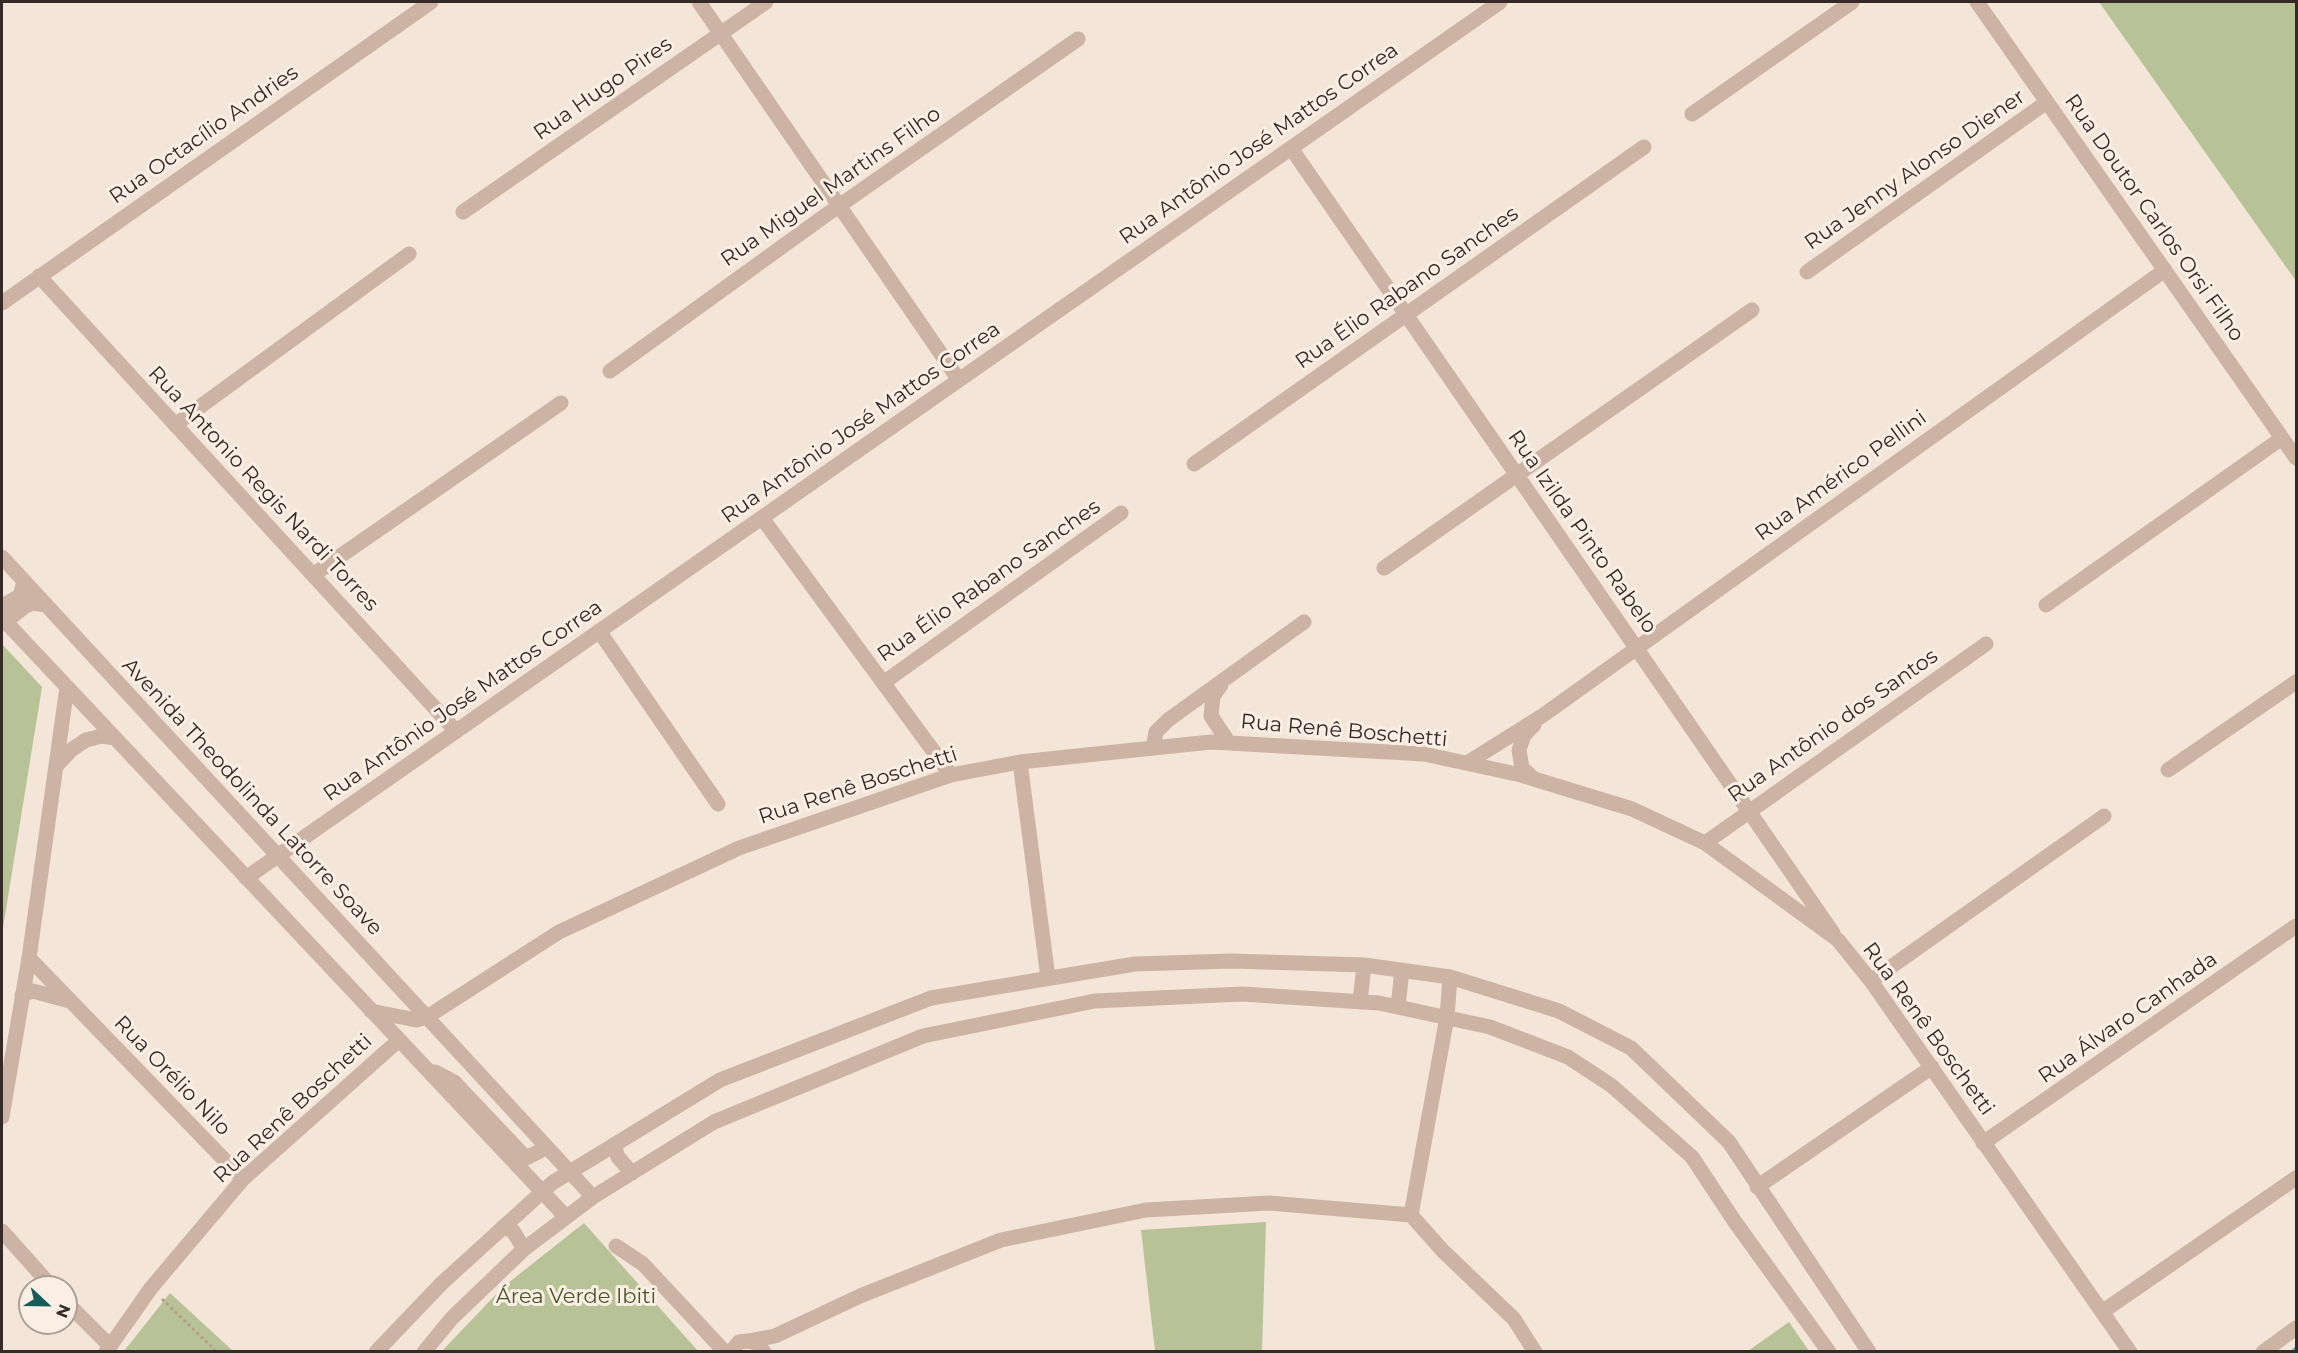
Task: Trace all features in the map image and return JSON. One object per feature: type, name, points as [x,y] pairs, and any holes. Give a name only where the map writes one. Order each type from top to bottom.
[{"type":"street","name":"Rua Octacílio Andries","points":[[2,303],[430,2]]},
{"type":"street","points":[[699,2],[959,380]]},
{"type":"street","name":"Rua Hugo Pires","points":[[463,212],[766,2]]},
{"type":"street","points":[[1692,114],[1851,2]]},
{"type":"street","name":"Rua Doutor Carlos Orsi Filho","points":[[1977,2],[2296,458]]},
{"type":"street","name":"Rua Antônio José Mattos Correa","points":[[246,878],[1291,148],[1492,4]]},
{"type":"street","name":"Rua Miguel Martins Filho","points":[[610,371],[839,206],[1078,39]]},
{"type":"street","name":"Rua Jenny Alonso Diener","points":[[1807,272],[2047,102]]},
{"type":"street","name":"Rua Élio Rabano Sanches","points":[[1194,464],[1644,147]]},
{"type":"street","name":"Rua Izilda Pinto Rabelo","points":[[1291,148],[1838,940]]},
{"type":"street","points":[[175,424],[409,254]]},
{"type":"street","name":"Rua Américo Pellini","points":[[1467,763],[1542,716],[1637,649],[2165,270]]},
{"type":"street","name":"Rua Antonio Regis Nardi Torres","points":[[39,276],[455,730]]},
{"type":"street","points":[[1384,568],[1752,310]]},
{"type":"street","points":[[313,574],[561,403]]},
{"type":"street","points":[[2046,605],[2282,438]]},
{"type":"street","name":"Rua Élio Rabano Sanches","points":[[883,683],[1121,513]]},
{"type":"street","points":[[762,518],[951,775]]},
{"type":"street","name":"Avenida Theodolinda Latorre Soave","points":[[2,557],[593,1197]]},
{"type":"street","points":[[2,606],[20,596],[24,581]]},
{"type":"street","points":[[46,605],[32,603],[5,622],[566,1217]]},
{"type":"street","points":[[1153,748],[1156,732],[1168,720],[1304,622]]},
{"type":"street","points":[[599,631],[718,804]]},
{"type":"street","name":"Rua Antônio dos Santos","points":[[1704,843],[1986,644]]},
{"type":"street","points":[[1226,678],[1213,696],[1211,716],[1229,743]]},
{"type":"street","points":[[2168,770],[2296,682]]},
{"type":"street","points":[[2,1117],[29,958],[67,687]]},
{"type":"street","name":"Rua Américo Pellini","points":[[1533,778],[1522,768],[1519,750],[1524,735],[1542,716]]},
{"type":"street","points":[[56,766],[71,750],[86,740],[102,736],[115,738]]},
{"type":"street","name":"Rua Renê Boschetti","points":[[427,1017],[559,932],[718,858],[951,775],[1020,762],[1211,742],[1424,754],[1533,778],[1632,809],[1704,843],[1838,940],[1871,981],[1932,1067],[2130,1352]]},
{"type":"street","points":[[1020,762],[1048,978]]},
{"type":"street","points":[[1871,981],[2104,816]]},
{"type":"street","name":"Rua Álvaro Canhada","points":[[1983,1143],[2296,926]]},
{"type":"street","name":"Rua Orélio Nilo","points":[[29,958],[243,1179]]},
{"type":"street","points":[[376,1352],[442,1283],[541,1191],[720,1080],[931,998],[1135,964],[1231,961],[1364,965],[1450,977],[1559,1011],[1631,1048],[1729,1142],[1869,1352]]},
{"type":"street","points":[[1360,1002],[1364,965]]},
{"type":"street","points":[[1398,1007],[1402,970]]},
{"type":"street","points":[[1411,1215],[1447,1017],[1450,977]]},
{"type":"street","name":"Rua Orélio Nilo","points":[[22,995],[33,991],[40,992],[71,1002]]},
{"type":"street","points":[[424,1352],[452,1318],[524,1249],[593,1197],[714,1122],[923,1036],[1095,1001],[1242,994],[1360,1002],[1398,1007],[1490,1027],[1568,1057],[1612,1086],[1692,1157],[1735,1222],[1829,1352]]},
{"type":"street","points":[[371,1011],[416,1020],[427,1017]]},
{"type":"street","name":"Rua Renê Boschetti","points":[[108,1349],[152,1288],[243,1179],[399,1040]]},
{"type":"street","points":[[422,1065],[454,1083],[526,1158],[540,1151],[544,1144]]},
{"type":"street","points":[[1757,1187],[1932,1067]]},
{"type":"street","points":[[614,1145],[618,1157],[632,1173]]},
{"type":"street","points":[[2102,1312],[2296,1178]]},
{"type":"street","points":[[740,1345],[775,1336],[860,1296],[1001,1240],[1146,1210],[1269,1203],[1411,1215],[1443,1251],[1514,1319],[1534,1352]]},
{"type":"street","points":[[503,1227],[513,1231],[524,1249]]},
{"type":"street","points":[[2,1231],[8,1244],[40,1275]]},
{"type":"street","points":[[616,1246],[644,1264],[710,1333],[725,1352]]},
{"type":"street","points":[[78,1315],[108,1349]]},
{"type":"street","points":[[2263,1352],[2296,1328]]},
{"type":"street","points":[[710,1333],[740,1345],[757,1343],[764,1352]]},
{"type":"street","points":[[769,1352],[775,1336]]},
{"type":"path","points":[[152,1288],[217,1352]]},
{"type":"green space","points":[[2099,2],[2296,2],[2296,281]]},
{"type":"green space","points":[[2,644],[42,687],[2,934]]},
{"type":"green space","points":[[1266,1222],[1262,1351],[1155,1351],[1141,1230]]},
{"type":"green space","name":"Área Verde Ibiti","points":[[584,1223],[698,1351],[442,1351],[503,1287]]},
{"type":"green space","points":[[170,1293],[233,1351],[124,1351]]},
{"type":"green space","points":[[1789,1322],[1809,1351],[1748,1351]]},
{"type":"waterway","points":[[2293,1352],[2296,1349]]}]
